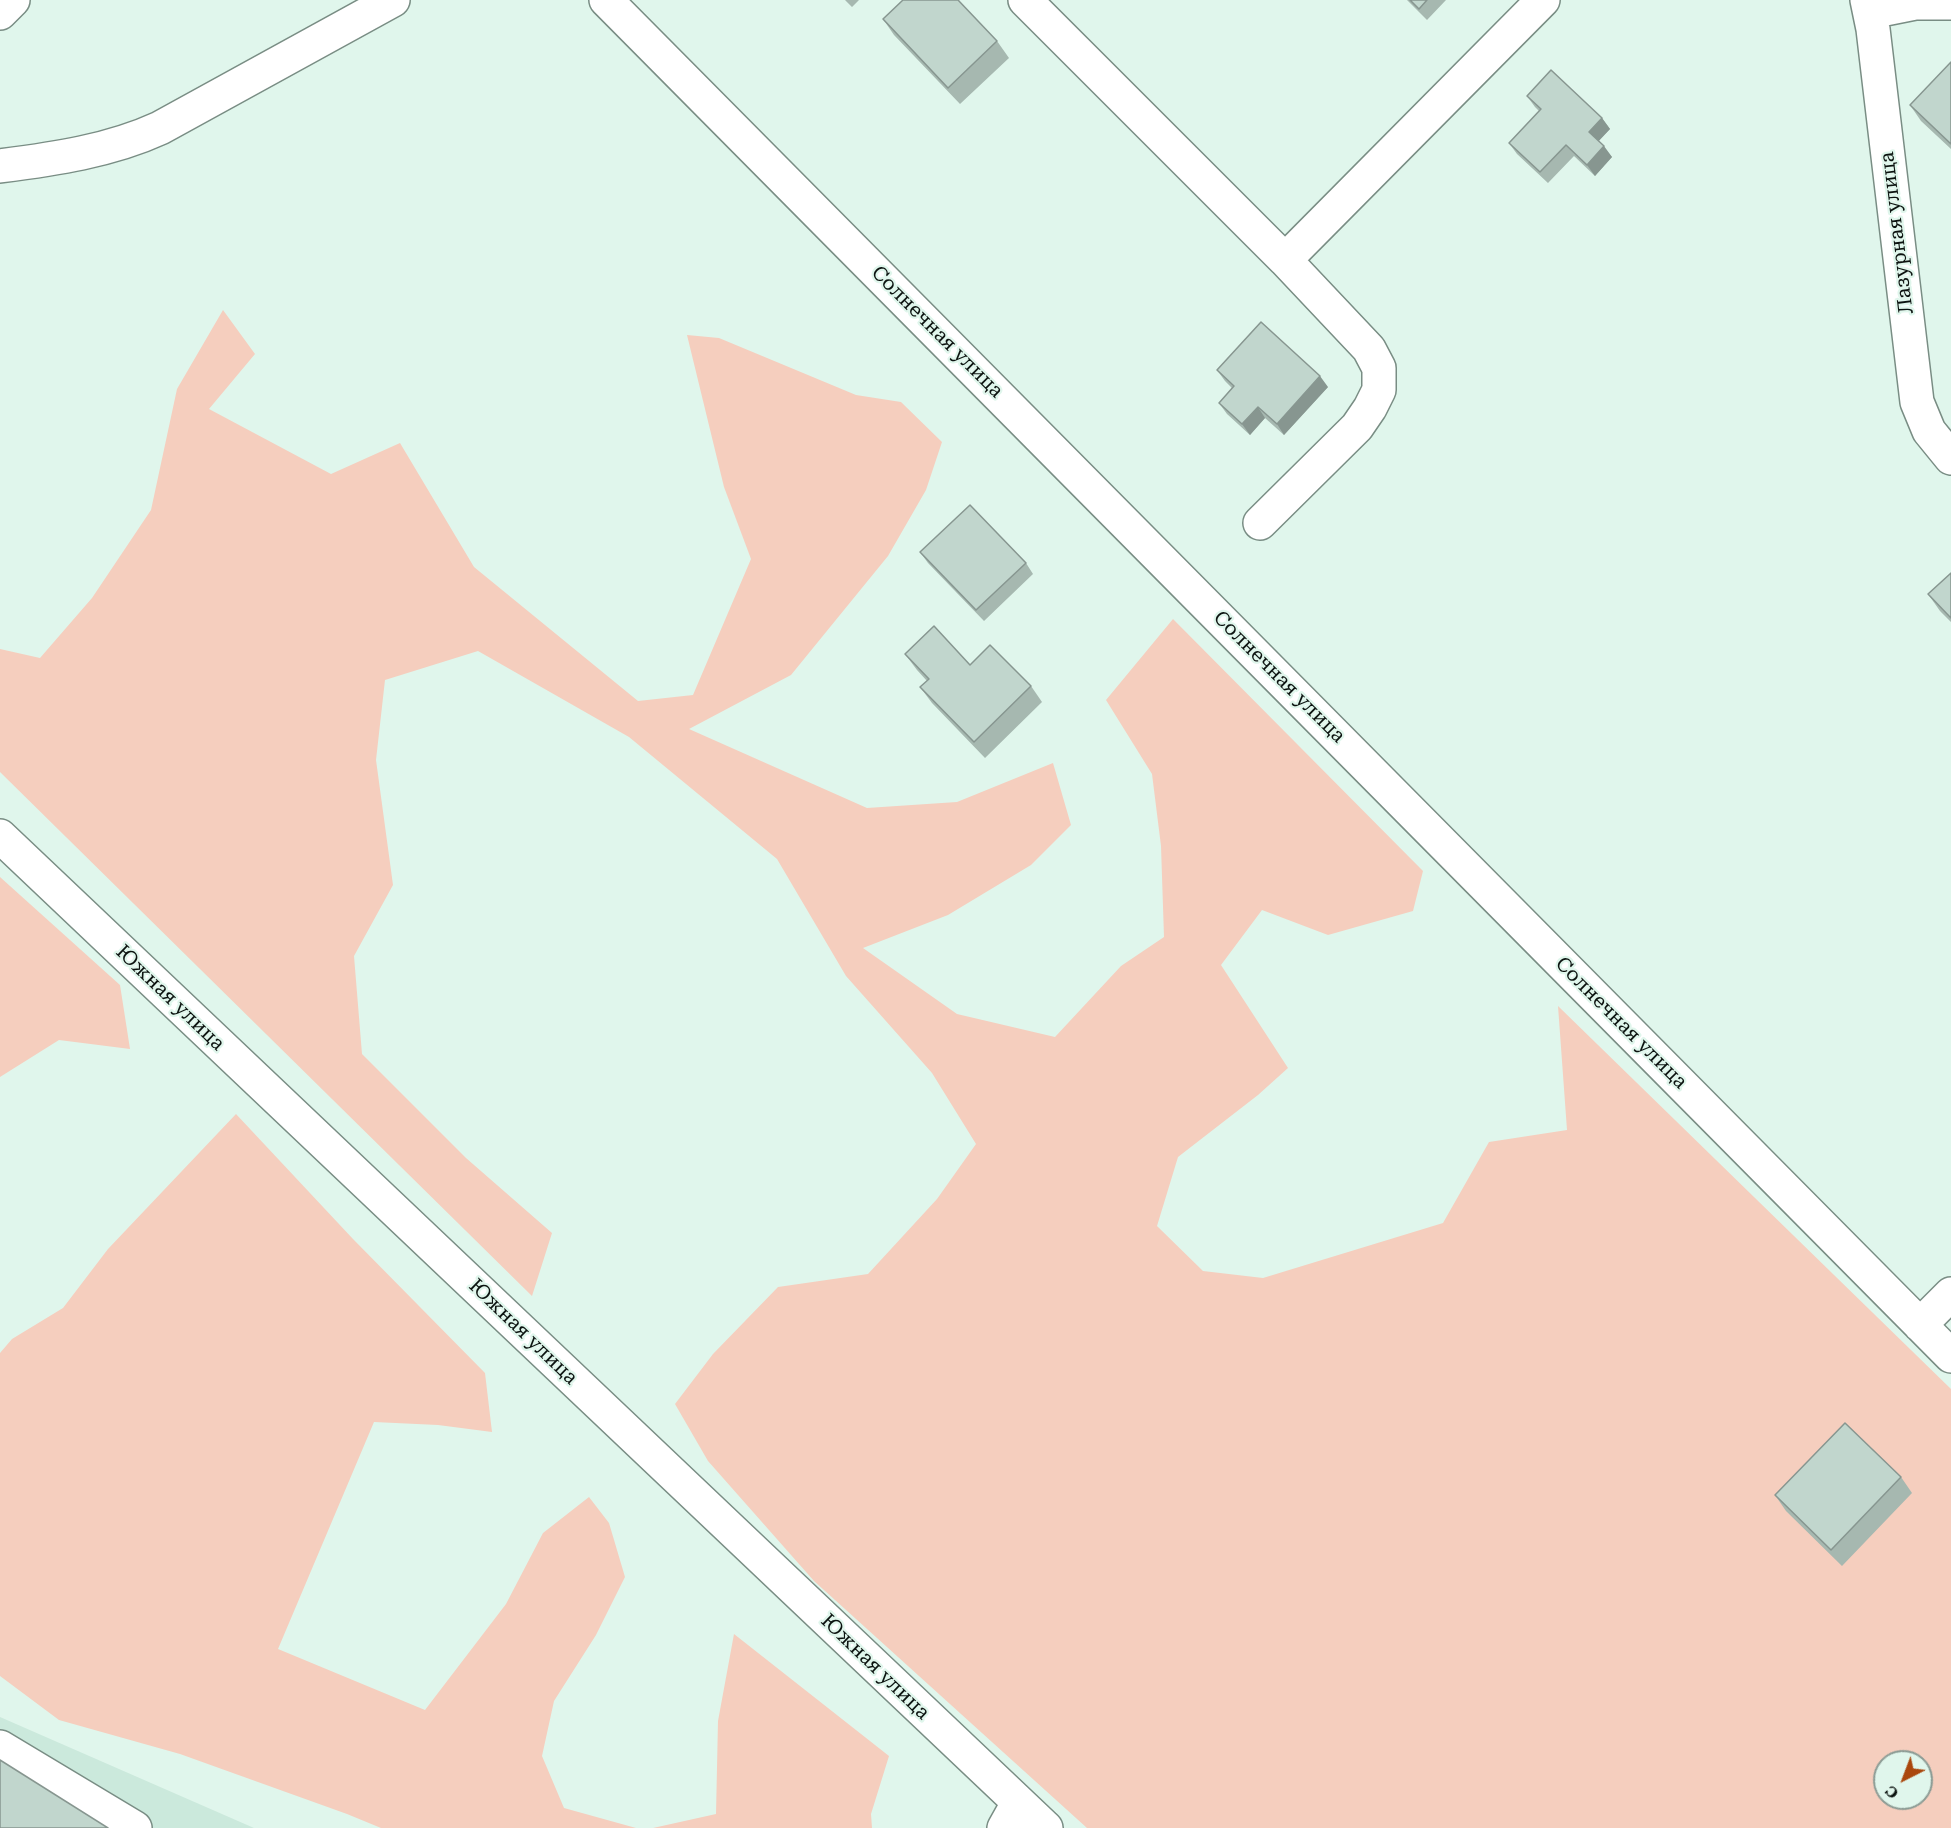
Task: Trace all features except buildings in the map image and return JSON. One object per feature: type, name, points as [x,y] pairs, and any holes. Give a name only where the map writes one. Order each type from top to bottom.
[{"type":"street","points":[[0,13],[13,0]]},
{"type":"street","points":[[0,166],[51,158],[133,140],[160,128],[393,0]]},
{"type":"street","name":"Солнечная улица","points":[[606,0],[1951,1356]]},
{"type":"street","points":[[1025,0],[1285,260],[1369,349],[1379,368],[1379,390],[1357,427],[1260,524]]},
{"type":"street","points":[[1285,260],[1543,0]]},
{"type":"street","points":[[1868,6],[1951,3]]},
{"type":"street","name":"Лазурная улица","points":[[1868,6],[1917,402],[1929,431],[1951,458]]},
{"type":"street","name":"Южная улица","points":[[0,836],[1011,1816],[1046,1828]]},
{"type":"street","points":[[1920,1325],[1951,1294]]},
{"type":"street","points":[[0,1747],[135,1828]]},
{"type":"shaded area","points":[[223,310],[255,354],[209,409],[331,474],[400,443],[474,567],[638,701],[693,695],[751,559],[724,487],[687,335],[719,338],[856,395],[901,402],[942,442],[926,490],[888,556],[791,675],[689,729],[867,808],[957,802],[1053,763],[1071,825],[1031,865],[948,915],[863,948],[957,1014],[1055,1037],[1121,966],[1164,937],[1161,846],[1152,774],[1106,700],[1173,619],[1423,871],[1413,911],[1328,935],[1262,910],[1221,965],[1288,1068],[1258,1095],[1178,1157],[1157,1226],[1203,1271],[1263,1278],[1443,1223],[1489,1142],[1567,1130],[1558,1006],[1951,1389],[1951,1828],[1087,1828],[814,1581],[708,1461],[675,1404],[713,1354],[778,1287],[868,1274],[937,1199],[976,1144],[932,1073],[846,976],[777,859],[629,737],[478,651],[385,680],[376,760],[393,885],[354,956],[362,1054],[466,1158],[552,1233],[532,1296],[0,772],[0,649],[40,658],[92,598],[151,510],[177,389]]},
{"type":"shaded area","points":[[0,877],[120,985],[130,1049],[59,1040],[0,1077]]},
{"type":"shaded area","points":[[236,1114],[353,1239],[485,1373],[492,1432],[438,1425],[374,1422],[278,1649],[425,1710],[506,1604],[543,1533],[589,1497],[609,1523],[625,1577],[596,1635],[554,1701],[542,1756],[564,1808],[636,1828],[381,1828],[180,1754],[59,1720],[0,1676],[0,1353],[12,1339],[63,1308],[108,1249]]},
{"type":"shaded area","points":[[734,1634],[889,1756],[871,1814],[872,1828],[653,1828],[716,1814],[718,1721]]},
{"type":"shaded area","points":[[0,1717],[254,1828],[0,1828]]}]
